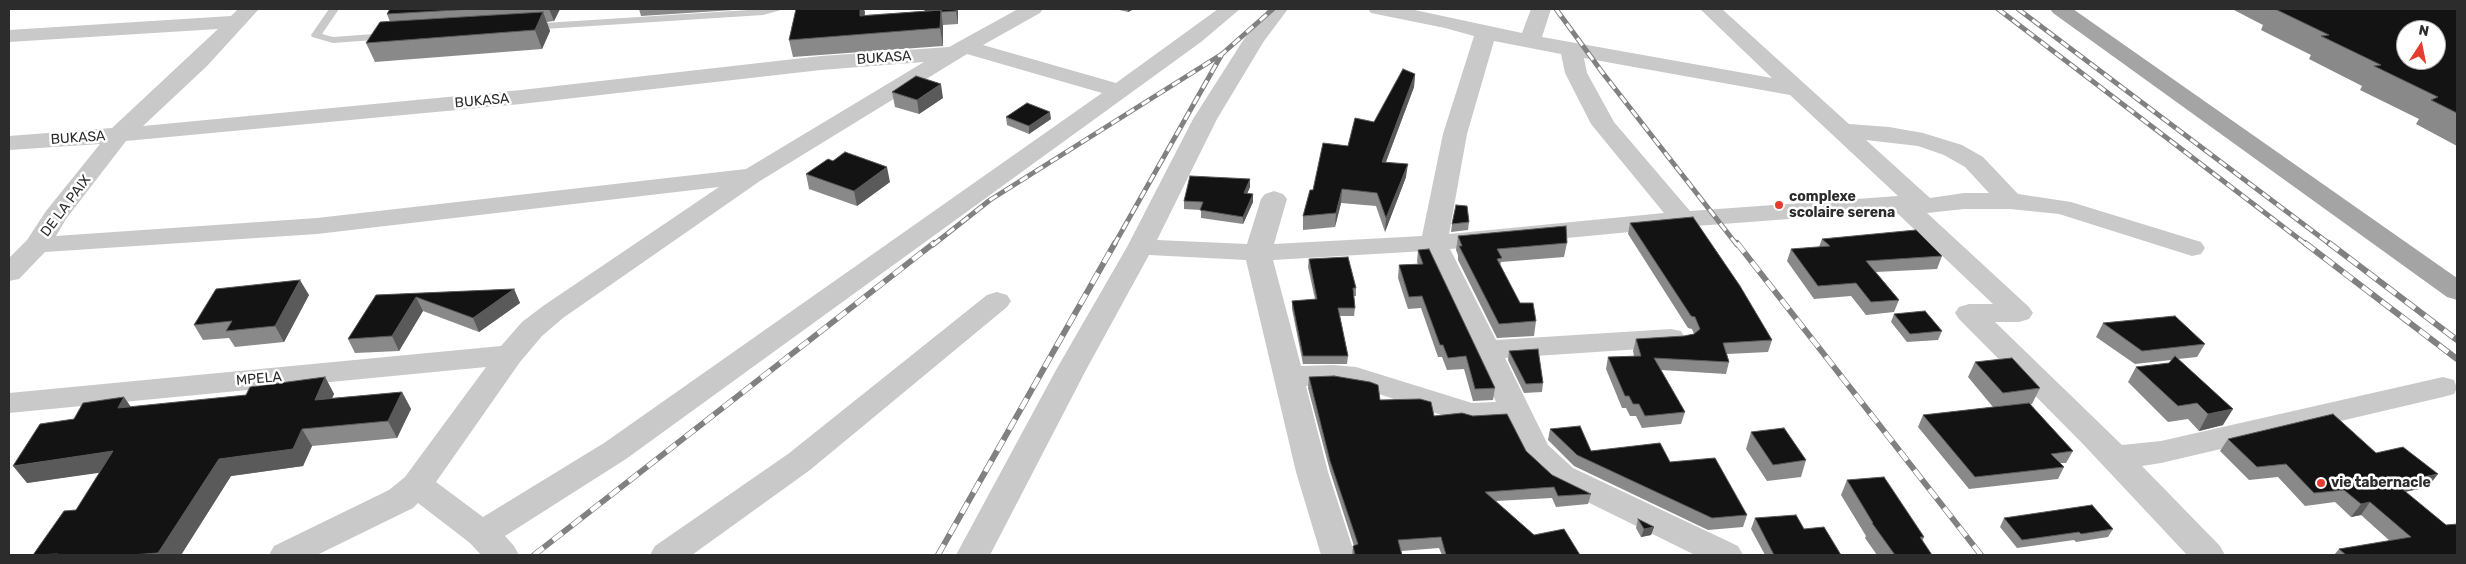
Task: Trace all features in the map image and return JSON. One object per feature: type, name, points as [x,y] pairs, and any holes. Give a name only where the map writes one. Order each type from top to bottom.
[{"type":"main road","points":[[2060,9],[2457,291]]},
{"type":"street","points":[[286,555],[401,500],[417,485],[510,355],[532,329],[553,312],[751,176],[960,50],[1033,9]]},
{"type":"street","points":[[417,485],[492,544],[615,451],[1194,38],[1230,9]]},
{"type":"street","points":[[973,555],[1071,370],[1140,247],[1205,119],[1255,39],[1278,9]]},
{"type":"street","points":[[1378,9],[1448,22],[1486,33],[1797,89]]},
{"type":"street","points":[[1530,40],[1541,9]]},
{"type":"street","points":[[1710,9],[1843,131],[2019,313],[1969,313],[2093,435],[2208,555]]},
{"type":"street","points":[[9,36],[243,15]]},
{"type":"street","name":"DE LA PAIX","points":[[9,273],[37,245],[55,216],[120,135],[243,15]]},
{"type":"street","points":[[1486,33],[1455,134],[1434,243],[1536,452],[1562,476],[1726,555]]},
{"type":"street","points":[[1571,49],[1576,73],[1603,124],[1634,163],[1684,219]]},
{"type":"street","name":"BUKASA","points":[[9,143],[120,135],[521,97],[821,63],[960,50],[1119,91]]},
{"type":"street","points":[[1843,131],[1888,134],[1923,140],[1953,150],[1974,162],[2010,201]]},
{"type":"street","points":[[37,245],[316,226],[751,176]]},
{"type":"street","points":[[1274,199],[1258,253],[1312,472],[1338,555]]},
{"type":"street","points":[[1140,247],[1258,253],[1434,243],[1684,219],[1964,201],[2010,201],[2062,207],[2192,248]]},
{"type":"street","points":[[667,555],[799,462],[997,301]]},
{"type":"street","points":[[1486,350],[1680,338]]},
{"type":"street","name":"MPELA","points":[[9,403],[510,355]]},
{"type":"street","points":[[1289,377],[1333,375],[1356,377],[1471,414],[1515,412]]},
{"type":"street","points":[[2113,458],[2161,452],[2443,387]]},
{"type":"lane","points":[[334,9],[316,35],[333,40],[402,36]]},
{"type":"lane","points":[[519,28],[764,12],[780,9]]},
{"type":"building","points":[[390,9],[473,9],[387,14]]},
{"type":"building","points":[[796,9],[860,9],[860,16],[941,10],[940,28],[789,40]]},
{"type":"building","points":[[925,9],[956,9],[956,11],[925,11]]},
{"type":"building","points":[[2275,9],[2457,9],[2457,113],[2431,100],[2438,97],[2374,66],[2381,65],[2321,36],[2329,35]]},
{"type":"building","points":[[543,12],[535,30],[366,43],[380,22]]},
{"type":"building","points":[[1403,69],[1415,74],[1382,162],[1408,164],[1386,218],[1377,193],[1342,189],[1336,213],[1303,216],[1310,190],[1313,190],[1323,143],[1348,146],[1355,118],[1374,122]]},
{"type":"building","points":[[916,76],[941,84],[917,100],[892,92]]},
{"type":"building","points":[[1027,103],[1050,112],[1029,126],[1006,117]]},
{"type":"building","points":[[845,152],[887,167],[854,191],[806,174],[828,159],[833,161]]},
{"type":"building","points":[[1190,176],[1250,179],[1244,193],[1253,194],[1243,217],[1200,210],[1203,202],[1184,201]]},
{"type":"building","points":[[1456,205],[1467,206],[1469,222],[1452,224]]},
{"type":"building","points":[[1693,217],[1740,286],[1772,340],[1723,343],[1729,362],[1654,358],[1685,412],[1645,416],[1639,404],[1633,404],[1629,396],[1625,396],[1608,357],[1641,356],[1636,339],[1684,336],[1694,334],[1700,329],[1695,317],[1691,316],[1630,223]]},
{"type":"building","points":[[1566,226],[1567,243],[1497,249],[1502,258],[1497,259],[1520,303],[1533,303],[1536,321],[1499,324],[1459,246],[1462,246],[1458,236]]},
{"type":"building","points":[[1916,230],[1942,256],[1866,261],[1899,300],[1871,302],[1856,283],[1818,286],[1791,249],[1830,246],[1822,239]]},
{"type":"building","points":[[1429,249],[1495,388],[1475,389],[1466,356],[1448,358],[1443,345],[1440,345],[1422,296],[1409,297],[1399,265],[1423,264],[1418,250]]},
{"type":"building","points":[[1348,257],[1356,288],[1353,288],[1355,308],[1338,308],[1348,356],[1303,356],[1292,301],[1317,299],[1309,259]]},
{"type":"building","points":[[300,280],[275,326],[226,331],[232,321],[194,325],[216,289]]},
{"type":"building","points":[[514,289],[473,318],[416,297],[392,336],[348,339],[376,295]]},
{"type":"building","points":[[1925,311],[1942,331],[1910,334],[1894,314]]},
{"type":"building","points":[[2175,316],[2205,344],[2142,351],[2103,323]]},
{"type":"building","points":[[1538,349],[1543,383],[1526,384],[1509,351]]},
{"type":"building","points":[[2175,356],[2233,409],[2208,414],[2197,403],[2178,406],[2136,367],[2169,363]]},
{"type":"building","points":[[2012,358],[2040,388],[2003,393],[1975,362]]},
{"type":"building","points":[[1334,376],[1378,385],[1380,400],[1420,399],[1431,402],[1434,416],[1462,413],[1473,416],[1507,414],[1526,451],[1552,475],[1591,494],[1558,496],[1554,487],[1485,492],[1534,535],[1564,529],[1580,555],[1446,555],[1441,537],[1398,540],[1402,555],[1355,555],[1353,546],[1358,544],[1330,461],[1309,377]]},
{"type":"building","points":[[325,377],[315,400],[402,392],[388,421],[302,429],[293,449],[219,459],[158,553],[131,555],[33,555],[64,511],[76,510],[113,451],[13,466],[40,424],[74,419],[83,403],[124,397],[118,408],[246,395],[250,387]]},
{"type":"building","points":[[2029,403],[2073,451],[2051,454],[2064,467],[1975,477],[1923,415]]},
{"type":"building","points":[[2333,414],[2376,453],[2403,447],[2438,474],[2395,483],[2446,525],[2457,524],[2457,555],[2346,555],[2339,549],[2411,537],[2370,502],[2361,504],[2344,490],[2314,493],[2286,464],[2257,467],[2228,439]]},
{"type":"building","points":[[1580,426],[1591,451],[1660,443],[1670,462],[1715,458],[1747,515],[1712,518],[1577,455],[1550,429]]},
{"type":"building","points":[[1784,428],[1806,460],[1773,465],[1751,432]]},
{"type":"building","points":[[1884,477],[1924,537],[1920,537],[1932,555],[1895,555],[1872,523],[1847,480]]},
{"type":"building","points":[[2092,505],[2113,529],[2022,540],[2004,518]]},
{"type":"building","points":[[1796,515],[1804,529],[1824,527],[1841,555],[1774,555],[1755,518]]},
{"type":"building","points":[[1638,519],[1654,527],[1644,529]]},
{"type":"railway","points":[[1222,54],[1273,9]]},
{"type":"railway","points":[[1556,9],[1602,72],[1737,245]]},
{"type":"railway","points":[[1998,9],[2307,245]]},
{"type":"railway","points":[[2018,9],[2331,245]]},
{"type":"railway","points":[[933,245],[990,200],[1222,54]]},
{"type":"railway","points":[[1114,245],[1222,54]]},
{"type":"railway","points":[[534,555],[934,243]]},
{"type":"railway","points":[[938,555],[1115,243]]},
{"type":"railway","points":[[1737,243],[1981,555]]},
{"type":"railway","points":[[2305,243],[2457,359]]},
{"type":"railway","points":[[2329,243],[2457,340]]},
{"type":"place","name":"complexe scolaire serena","points":[[1779,205]]},
{"type":"place","name":"vie tabernacle","points":[[2321,483]]}]
